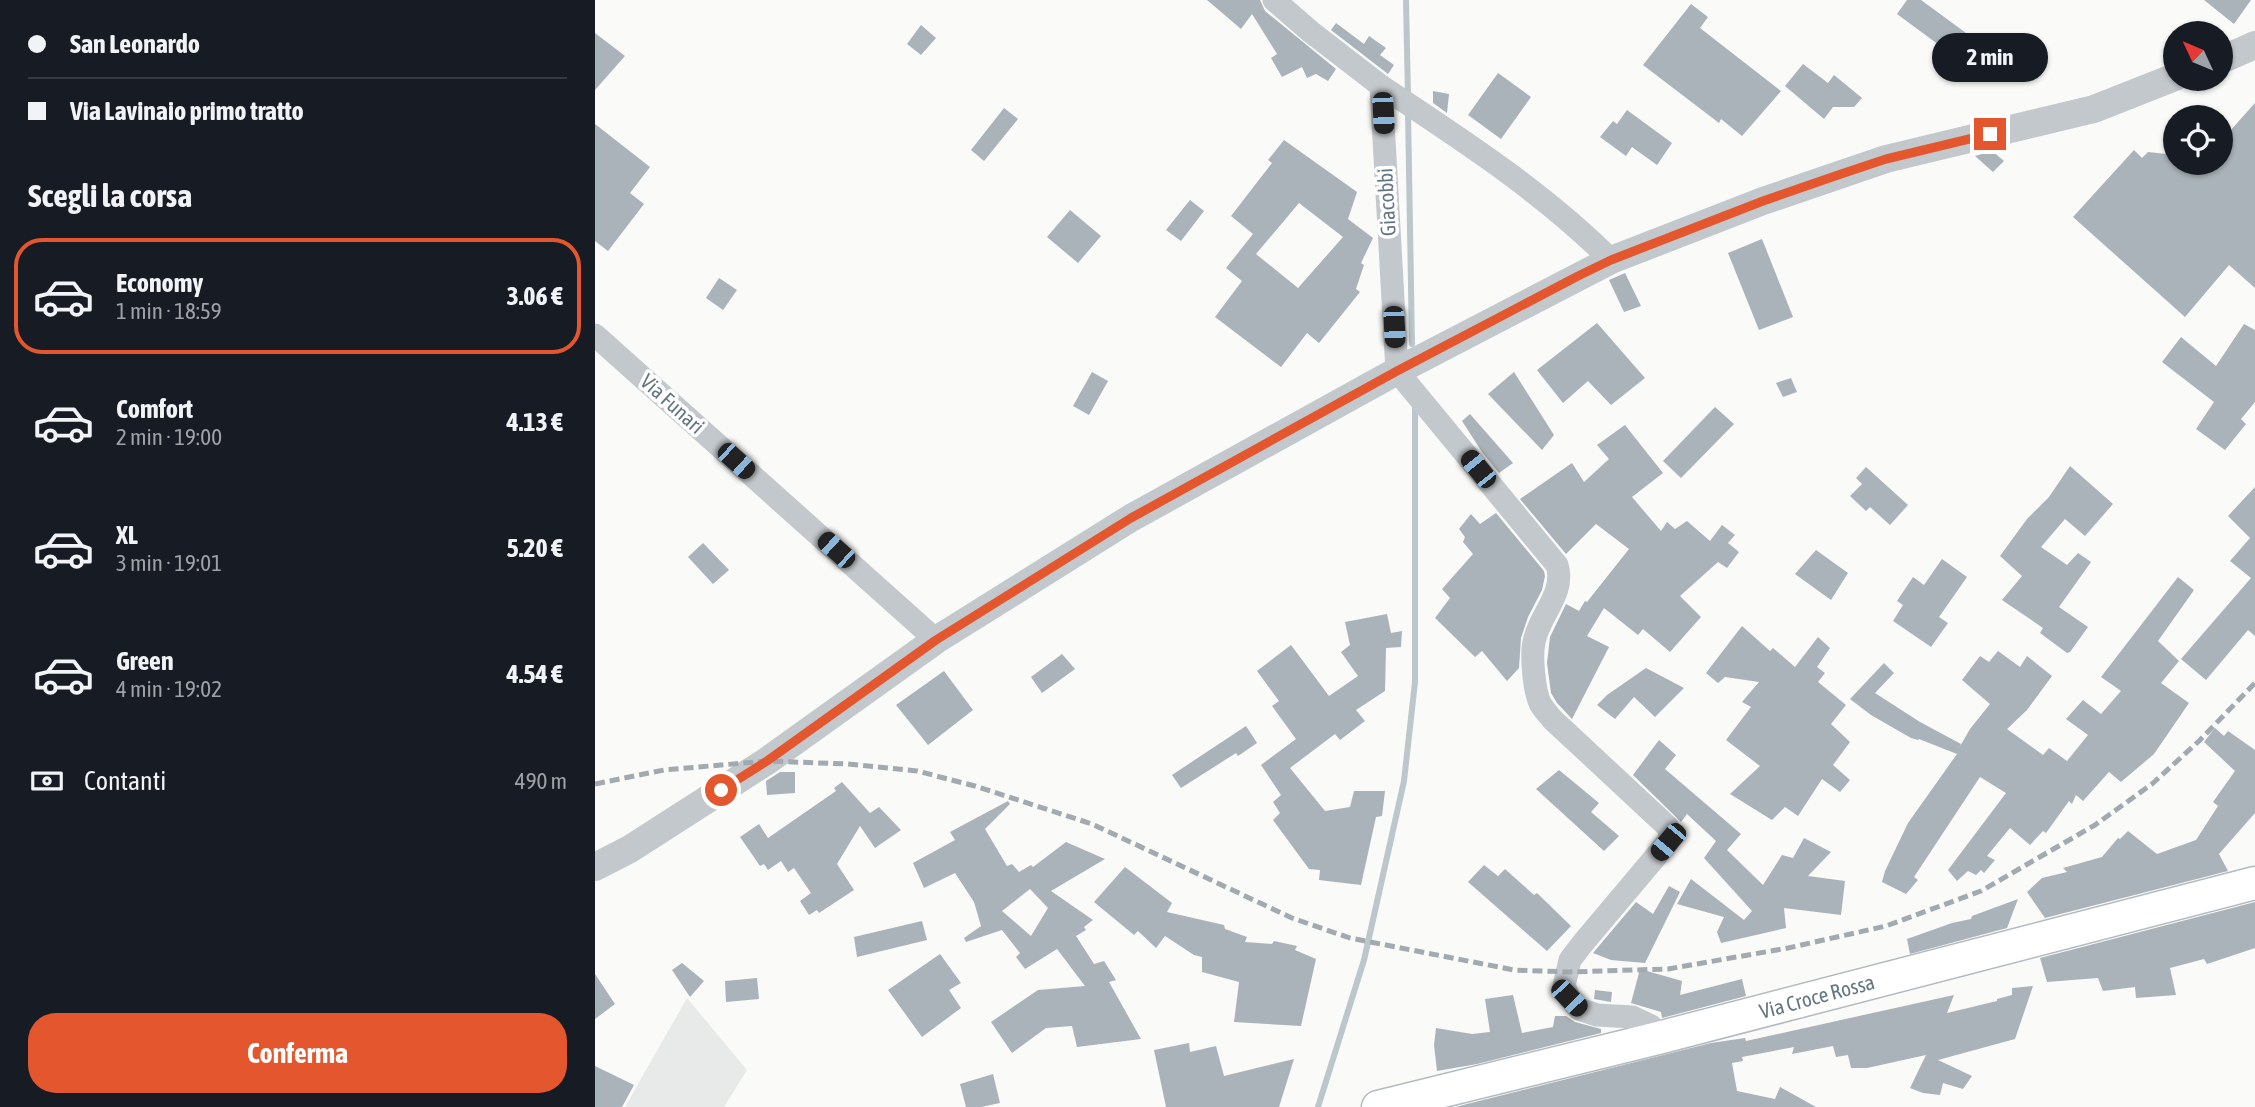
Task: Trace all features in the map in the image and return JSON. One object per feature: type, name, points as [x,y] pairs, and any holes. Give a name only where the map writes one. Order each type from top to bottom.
[{"type":"main road","name":"Via Croce Rossa","points":[[1378,1107],[1658,1038],[2255,883]]},
{"type":"street","points":[[1274,0],[1311,32],[1389,91],[1488,158],[1586,236],[1611,260]]},
{"type":"street","points":[[2233,55],[2255,45]]},
{"type":"street","points":[[595,867],[630,849],[767,761],[936,640],[1131,518],[1397,371],[1611,260],[1763,201],[1886,159],[2094,109],[2163,83]]},
{"type":"street","name":"Giacobbi","points":[[1389,91],[1397,371]]},
{"type":"street","name":"Via Funari","points":[[595,335],[936,640]]},
{"type":"street","points":[[1397,371],[1557,565],[1558,587],[1534,643],[1535,683],[1540,703],[1553,720],[1668,827],[1668,842],[1570,960],[1564,986],[1569,998],[1579,1009],[1597,1015],[1632,1017],[1651,1026],[1658,1038]]},
{"type":"shaded area","points":[[687,998],[747,1070],[724,1107],[625,1107]]},
{"type":"building","points":[[1207,0],[1260,0],[1265,11],[1336,69],[1328,81],[1316,74],[1307,78],[1302,67],[1282,77],[1271,58],[1277,54],[1252,14],[1241,29]]},
{"type":"building","points":[[1907,0],[1921,0],[1996,55],[1981,76],[1897,14]]},
{"type":"building","points":[[2204,0],[2251,0],[2234,24]]},
{"type":"building","points":[[1691,4],[1708,17],[1700,28],[1781,91],[1742,136],[1721,119],[1719,123],[1643,65]]},
{"type":"building","points":[[1336,23],[1364,44],[1369,36],[1386,48],[1380,55],[1394,65],[1388,74],[1331,30]]},
{"type":"building","points":[[921,25],[936,38],[921,55],[907,44]]},
{"type":"building","points":[[595,33],[625,56],[595,90]]},
{"type":"building","points":[[1803,64],[1828,83],[1834,75],[1862,98],[1854,107],[1833,107],[1824,119],[1785,86]]},
{"type":"building","points":[[1498,73],[1531,97],[1501,139],[1468,115]]},
{"type":"building","points":[[1433,91],[1449,94],[1447,113],[1433,103]]},
{"type":"building","points":[[2255,103],[2255,288],[2229,265],[2185,317],[2073,217],[2134,150],[2142,158],[2148,152],[2163,154],[2163,175],[2233,175],[2233,128]]},
{"type":"building","points":[[1004,108],[1018,119],[984,161],[971,150]]},
{"type":"building","points":[[1627,110],[1672,143],[1657,165],[1632,147],[1626,156],[1600,137],[1613,121],[1617,124]]},
{"type":"building","points":[[595,124],[650,167],[630,193],[644,204],[608,251],[595,241]]},
{"type":"building","points":[[1284,140],[1357,192],[1348,219],[1373,238],[1361,263],[1364,265],[1356,289],[1360,292],[1319,343],[1307,333],[1281,367],[1215,317],[1242,281],[1226,268],[1253,234],[1231,216],[1272,163],[1268,160]],"holes":[[[1299,203],[1343,237],[1298,288],[1256,254]]]},
{"type":"building","points":[[1992,151],[2004,161],[1993,172],[1975,156]]},
{"type":"building","points":[[1190,200],[1204,211],[1181,241],[1166,230]]},
{"type":"building","points":[[1070,210],[1101,236],[1078,263],[1047,237]]},
{"type":"building","points":[[1762,239],[1793,317],[1759,330],[1728,253]]},
{"type":"building","points":[[1625,273],[1641,306],[1624,312],[1609,280]]},
{"type":"building","points":[[719,278],[737,290],[723,310],[706,298]]},
{"type":"building","points":[[1597,323],[1645,378],[1611,405],[1588,381],[1563,403],[1537,370]]},
{"type":"building","points":[[2244,324],[2255,330],[2255,402],[2241,419],[2246,424],[2225,450],[2196,429],[2214,402],[2162,362],[2181,337],[2216,366]]},
{"type":"building","points":[[1092,372],[1108,381],[1089,415],[1073,406]]},
{"type":"building","points":[[1514,372],[1554,435],[1542,450],[1488,394]]},
{"type":"building","points":[[1791,378],[1797,392],[1783,397],[1776,383]]},
{"type":"building","points":[[1715,407],[1734,424],[1681,478],[1663,461]]},
{"type":"building","points":[[1470,414],[1513,463],[1499,473],[1462,421]]},
{"type":"building","points":[[1625,425],[1663,473],[1632,497],[1661,531],[1667,522],[1675,529],[1687,521],[1710,541],[1722,525],[1735,535],[1728,543],[1739,552],[1727,568],[1718,562],[1680,596],[1701,617],[1670,652],[1643,629],[1638,635],[1604,608],[1587,636],[1609,647],[1572,719],[1551,693],[1547,663],[1550,637],[1566,604],[1579,611],[1629,549],[1596,524],[1566,554],[1520,499],[1572,463],[1584,482],[1609,459],[1597,445]]},
{"type":"building","points":[[2070,466],[2113,504],[2085,536],[2065,519],[2041,547],[2067,565],[2078,553],[2091,562],[2059,607],[2088,627],[2067,653],[2040,633],[2043,628],[2002,600],[2022,576],[2000,556],[2027,519],[2049,497]]},
{"type":"building","points":[[1866,467],[1908,505],[1890,525],[1870,507],[1866,511],[1850,496],[1862,484],[1856,478]]},
{"type":"building","points":[[2255,487],[2255,636],[2248,630],[2206,680],[2181,659],[2251,578],[2230,561],[2250,538],[2228,516]]},
{"type":"building","points":[[1496,513],[1544,571],[1545,576],[1542,590],[1521,638],[1519,668],[1507,681],[1482,651],[1475,657],[1435,618],[1450,598],[1442,589],[1473,554],[1463,542],[1465,537],[1459,529],[1471,514],[1480,524]]},
{"type":"building","points":[[703,543],[729,570],[713,584],[688,557]]},
{"type":"building","points":[[1816,550],[1848,573],[1831,600],[1795,574]]},
{"type":"building","points":[[1942,559],[1967,577],[1939,617],[1948,623],[1931,647],[1893,621],[1903,605],[1897,601],[1913,577],[1924,585]]},
{"type":"building","points":[[2178,577],[2194,590],[2158,641],[2179,661],[2161,683],[2189,703],[2154,754],[2121,782],[2109,772],[2083,801],[2076,795],[2072,804],[2069,801],[2046,833],[2043,831],[2030,845],[2010,828],[1987,856],[1995,860],[1984,873],[1981,870],[1976,875],[1968,871],[1957,881],[1948,870],[2006,793],[1980,777],[1914,877],[1918,880],[1906,894],[1882,882],[1908,823],[1957,754],[1911,738],[1871,715],[1850,699],[1884,663],[1894,673],[1875,693],[1961,744],[1959,748],[1990,704],[1962,680],[1980,656],[1989,662],[1998,651],[2020,667],[2027,656],[2052,676],[2027,710],[2007,729],[2043,755],[2049,748],[2067,761],[2088,735],[2066,719],[2083,700],[2101,714],[2121,691],[2101,677]]},
{"type":"building","points":[[1387,614],[1391,633],[1402,631],[1401,647],[1386,648],[1385,691],[1356,710],[1365,721],[1340,740],[1335,734],[1290,768],[1325,811],[1350,807],[1354,791],[1385,791],[1382,816],[1376,817],[1361,885],[1319,880],[1320,870],[1309,869],[1273,820],[1280,813],[1273,802],[1281,795],[1261,765],[1296,739],[1272,706],[1279,701],[1257,671],[1291,645],[1329,696],[1358,676],[1341,652],[1350,645],[1345,622]]},
{"type":"building","points":[[1742,626],[1770,651],[1773,648],[1795,667],[1818,637],[1830,648],[1817,667],[1825,673],[1818,682],[1846,705],[1831,724],[1850,742],[1833,765],[1850,780],[1840,792],[1822,779],[1798,816],[1785,807],[1772,820],[1730,794],[1760,766],[1726,740],[1751,707],[1742,702],[1759,682],[1725,677],[1718,683],[1706,673]]},
{"type":"building","points":[[1062,654],[1075,669],[1042,693],[1031,677]]},
{"type":"building","points":[[1646,668],[1684,688],[1655,717],[1634,697],[1615,719],[1597,705],[1607,695]]},
{"type":"building","points":[[944,671],[973,710],[928,745],[896,705]]},
{"type":"building","points":[[1246,726],[1257,743],[1181,788],[1172,775]]},
{"type":"building","points":[[2215,728],[2224,736],[2228,731],[2255,750],[2255,813],[2219,854],[2228,871],[2045,918],[2027,892],[2042,878],[2067,872],[2063,868],[2102,857],[2118,838],[2128,831],[2157,854],[2196,840],[2218,806],[2213,802],[2235,771],[2204,742]]},
{"type":"building","points":[[1659,740],[1676,755],[1665,769],[1741,834],[1727,850],[1763,885],[1782,855],[1793,858],[1804,838],[1831,852],[1808,876],[1845,881],[1841,915],[1784,908],[1786,928],[1721,943],[1717,932],[1724,917],[1677,904],[1691,879],[1744,920],[1752,911],[1704,858],[1716,841],[1687,814],[1681,822],[1633,775]]},
{"type":"building","points":[[1559,770],[1599,803],[1591,812],[1619,836],[1604,851],[1536,789]]},
{"type":"building","points":[[780,772],[795,772],[795,793],[767,795],[766,781]]},
{"type":"building","points":[[842,782],[870,813],[879,807],[901,830],[875,848],[860,826],[837,864],[854,890],[819,913],[817,910],[809,915],[800,901],[811,893],[794,868],[788,872],[781,861],[768,870],[764,864],[760,866],[740,837],[759,824],[768,838],[836,791],[834,788]]},
{"type":"building","points":[[1008,801],[1010,804],[985,829],[1007,866],[1012,864],[1019,872],[1031,865],[1033,867],[1066,842],[1105,859],[1051,891],[1093,920],[1084,927],[1086,930],[1076,936],[1094,964],[1104,961],[1116,980],[1109,982],[1141,1039],[1077,1047],[1072,1026],[1046,1028],[1012,1053],[991,1022],[1038,990],[1085,986],[1057,949],[1025,969],[1016,957],[1020,953],[1002,930],[966,942],[964,938],[981,926],[974,902],[955,873],[924,888],[913,863],[955,840],[950,832]],"holes":[[[1030,889],[1048,908],[1031,936],[1002,911]]]},
{"type":"building","points":[[1484,865],[1498,876],[1505,869],[1534,895],[1537,893],[1571,926],[1547,951],[1468,882]]},
{"type":"building","points":[[1125,867],[1172,903],[1167,912],[1224,925],[1225,929],[1247,937],[1245,942],[1272,944],[1274,941],[1297,946],[1295,950],[1316,959],[1301,1026],[1234,1022],[1239,982],[1202,972],[1202,957],[1194,955],[1165,936],[1156,948],[1138,931],[1134,935],[1094,902]]},
{"type":"building","points":[[1669,886],[1680,892],[1645,963],[1611,960],[1593,953],[1636,902],[1653,914]]},
{"type":"building","points":[[2018,899],[2007,928],[1910,954],[1907,939],[1971,919],[1972,916]]},
{"type":"building","points":[[2255,902],[2255,948],[2207,964],[2204,959],[2170,968],[2176,995],[2136,998],[2135,987],[2103,991],[2098,978],[2047,982],[2040,958]]},
{"type":"building","points":[[922,921],[927,940],[857,957],[854,937]]},
{"type":"building","points":[[940,954],[961,983],[949,990],[961,1008],[922,1037],[888,990]]},
{"type":"building","points":[[682,963],[704,981],[690,997],[672,970]]},
{"type":"building","points":[[1640,969],[1682,981],[1680,995],[1742,979],[1746,996],[1662,1018],[1661,1012],[1631,1003]]},
{"type":"building","points":[[595,974],[615,1004],[595,1019]]},
{"type":"building","points":[[757,978],[759,999],[726,1002],[725,981]]},
{"type":"building","points":[[2033,986],[2015,1039],[1938,1060],[1972,1076],[1963,1089],[1943,1083],[1940,1095],[1910,1088],[1926,1055],[1867,1068],[1851,1068],[1848,1055],[1836,1057],[1833,1046],[1792,1054],[1794,1047],[1742,1057],[1743,1061],[1732,1063],[1737,1091],[1775,1099],[1780,1087],[1816,1107],[1455,1107],[1711,1043],[1745,1038],[1746,1041],[1954,995],[1947,1013],[1997,1001],[2012,995],[2012,988]]},
{"type":"building","points":[[1595,990],[1612,992],[1611,1002],[1594,999]]},
{"type":"building","points":[[1513,995],[1522,1033],[1553,1027],[1555,1016],[1566,1016],[1575,1022],[1601,1029],[1601,1033],[1477,1064],[1437,1071],[1434,1045],[1436,1028],[1472,1034],[1490,1032],[1485,999]]},
{"type":"building","points":[[1189,1043],[1190,1052],[1216,1046],[1224,1076],[1294,1059],[1279,1107],[1166,1107],[1154,1050]]},
{"type":"building","points":[[595,1066],[634,1085],[622,1107],[595,1107]]},
{"type":"building","points":[[993,1074],[1000,1103],[966,1107],[960,1084]]},
{"type":"waterway","points":[[1406,0],[1408,97]]},
{"type":"waterway","points":[[1408,111],[1412,344]]},
{"type":"waterway","points":[[1318,1107],[1364,960],[1404,781],[1415,682],[1415,406]]},
{"type":"railway","points":[[595,784],[664,770],[767,761],[848,764],[917,771],[975,786],[1092,824],[1292,918],[1350,938],[1514,970],[1568,972],[1668,969],[1788,948],[1886,926],[1981,891],[2095,825],[2152,784],[2199,741],[2255,683]]},
{"type":"route","points":[[721,790],[767,761],[936,640],[1131,518],[1397,371],[1578,276],[1611,260],[1763,201],[1841,174],[1886,159],[1990,134]]}]
